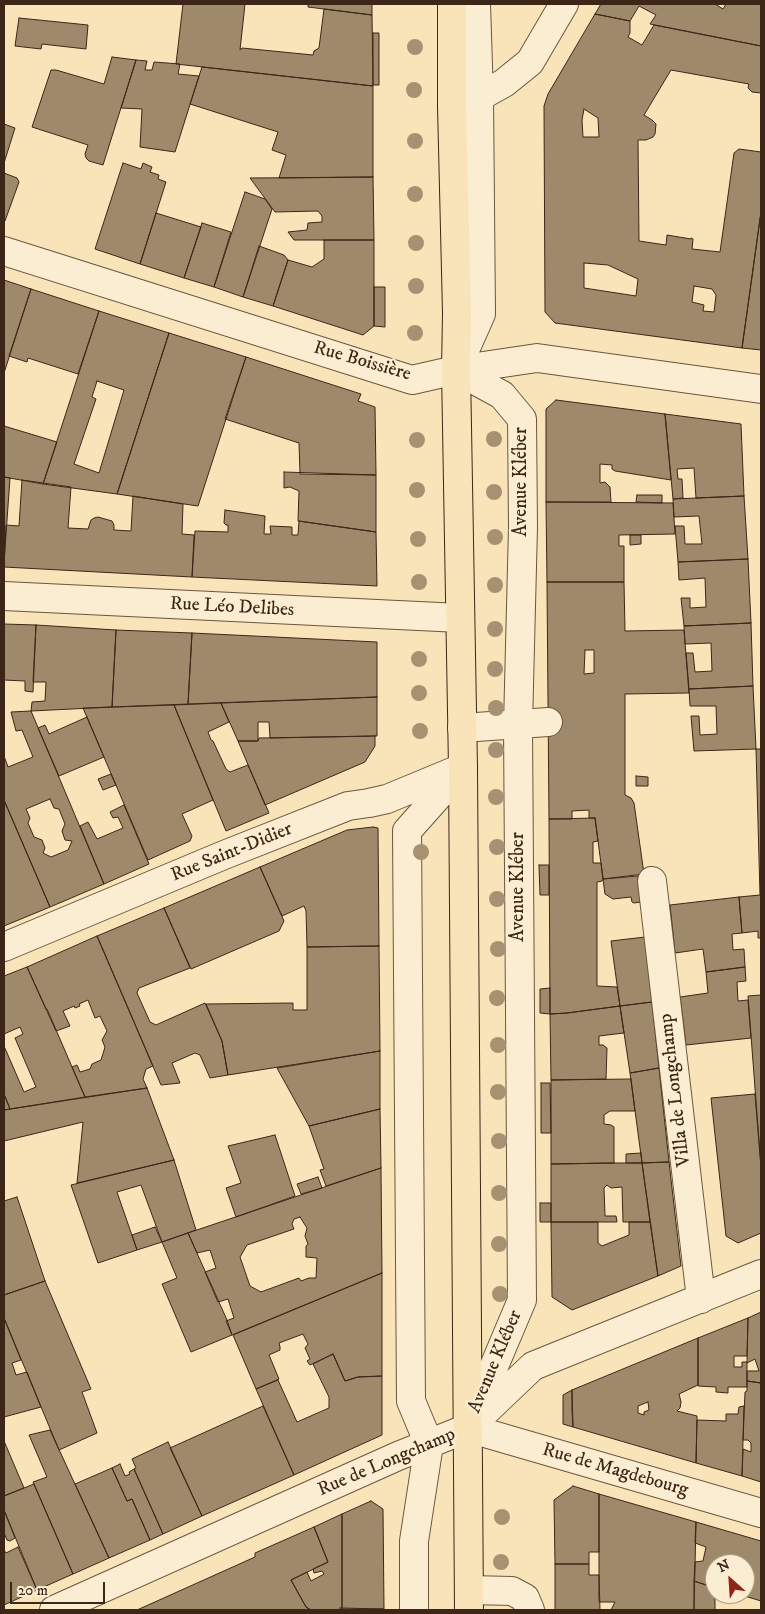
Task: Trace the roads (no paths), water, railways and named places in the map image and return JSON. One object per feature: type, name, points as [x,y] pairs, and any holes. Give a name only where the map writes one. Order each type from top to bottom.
[{"type":"main road","name":"Avenue Kléber","points":[[469,1600],[463,768],[452,106],[470,11]]},
{"type":"street","points":[[452,106],[479,96],[504,83],[530,62],[564,4]]},
{"type":"street","name":"Avenue Kléber","points":[[468,1428],[522,1300],[518,725],[534,530],[522,418],[502,395],[456,370],[481,314],[479,96],[470,11]]},
{"type":"street","name":"Rue Boissière","points":[[4,251],[412,380],[456,370],[537,358],[761,388]]},
{"type":"street","name":"Rue Léo Delibes","points":[[4,596],[406,617],[460,618]]},
{"type":"street","points":[[462,728],[548,722]]},
{"type":"street","points":[[414,1610],[414,1541],[429,1444],[411,1401],[407,831],[463,768]]},
{"type":"street","name":"Rue Saint-Didier","points":[[4,947],[348,806],[369,804],[388,799],[463,768]]},
{"type":"street","name":"Villa de Longchamp","points":[[652,880],[701,1299]]},
{"type":"street","name":"Rue de Longchamp","points":[[54,1610],[398,1456],[468,1428],[533,1366],[761,1274]]},
{"type":"street","name":"Rue de Magdebourg","points":[[468,1428],[761,1513]]},
{"type":"street","name":"Avenue Kléber","points":[[469,1600],[512,1591],[525,1598],[530,1610]]}]
